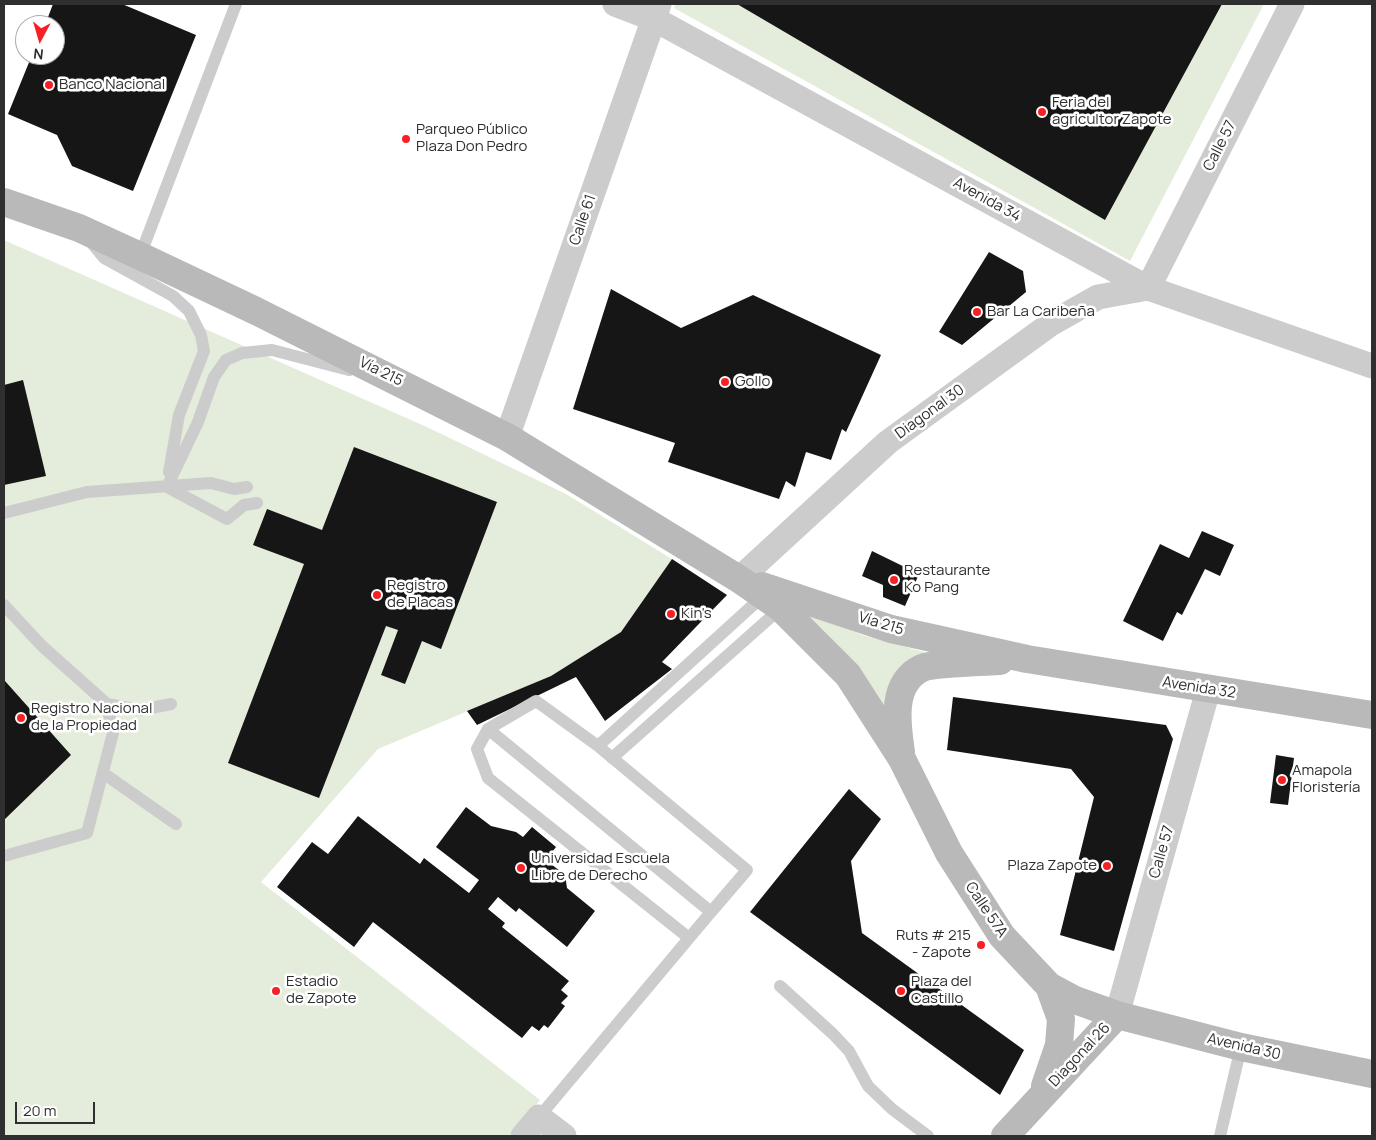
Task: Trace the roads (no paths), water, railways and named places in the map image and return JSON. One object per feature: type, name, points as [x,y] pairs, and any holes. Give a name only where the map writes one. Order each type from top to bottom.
[{"type":"main road","name":"Vía 215","points":[[4,202],[79,228],[415,389],[507,437],[739,579],[772,602],[848,675],[902,759]]},
{"type":"main road","name":"Vía 215","points":[[739,579],[891,628],[1027,659]]},
{"type":"main road","name":"Avenida 32","points":[[1027,659],[1208,690],[1372,715]]},
{"type":"main road","points":[[902,759],[897,721],[899,694],[909,678],[922,667],[1027,659]]},
{"type":"main road","name":"Calle 57A","points":[[902,759],[949,853],[1002,936],[1050,986],[1075,1000],[1117,1015]]},
{"type":"main road","name":"Diagonal 26","points":[[1042,1095],[1059,1045],[1062,1019],[1050,986]]},
{"type":"main road","name":"Avenida 30","points":[[1117,1015],[1241,1047],[1372,1074]]},
{"type":"main road","name":"Diagonal 26","points":[[1005,1136],[1117,1015]]},
{"type":"main road","points":[[1085,1050],[1121,1036],[1158,1026]]},
{"type":"street","name":"Avenida 34","points":[[615,4],[657,11],[1148,288],[1372,366]]},
{"type":"street","name":"Calle 57","points":[[1148,288],[1292,4]]},
{"type":"street","name":"Calle 61","points":[[507,437],[657,11]]},
{"type":"street","name":"Diagonal 30","points":[[739,579],[888,442],[1052,323],[1098,297],[1148,288]]},
{"type":"street","name":"Calle 57","points":[[1117,1015],[1208,690]]},
{"type":"street","points":[[523,1136],[539,1117],[564,1136]]},
{"type":"lane","points":[[140,256],[236,4]]},
{"type":"lane","points":[[79,228],[104,258],[173,296],[189,311],[201,335],[204,351],[179,415],[167,486]]},
{"type":"lane","points":[[167,486],[198,422],[214,377],[226,360],[242,353],[272,350],[415,389]]},
{"type":"lane","points":[[4,513],[87,492],[212,483],[234,489],[247,487]]},
{"type":"lane","points":[[167,486],[227,519],[244,505],[257,503]]},
{"type":"lane","points":[[598,746],[772,602]]},
{"type":"lane","points":[[612,758],[772,602]]},
{"type":"lane","points":[[4,605],[42,646],[107,704],[141,710],[171,704]]},
{"type":"lane","points":[[539,1117],[747,870],[598,746],[536,701],[488,729],[477,749],[488,778],[689,938]]},
{"type":"lane","points":[[4,855],[87,833],[113,733],[107,704]]},
{"type":"lane","points":[[488,729],[711,912]]},
{"type":"lane","points":[[103,773],[176,824]]},
{"type":"lane","points":[[780,986],[849,1051],[868,1086],[892,1109],[928,1136]]},
{"type":"lane","points":[[1220,1136],[1241,1047]]},
{"type":"place","name":"Banco Nacional","points":[[49,85]]},
{"type":"place","name":"Feria del agricultor Zapote","points":[[1042,112]]},
{"type":"place","name":"Parqueo Público Plaza Don Pedro","points":[[406,139]]},
{"type":"place","name":"Bar La Caribeña","points":[[977,312]]},
{"type":"place","name":"Gollo","points":[[725,382]]},
{"type":"place","name":"Restaurante Ko Pang","points":[[894,580]]},
{"type":"place","name":"Registro de Placas","points":[[377,595]]},
{"type":"place","name":"Kin's","points":[[671,614]]},
{"type":"place","name":"Registro Nacional de la Propiedad","points":[[21,718]]},
{"type":"place","name":"Amapola Floristería","points":[[1282,780]]},
{"type":"place","name":"Plaza Zapote","points":[[1107,866]]},
{"type":"place","name":"Universidad Escuela Libre de Derecho","points":[[521,868]]},
{"type":"place","name":"Ruts # 215 - Zapote","points":[[981,945]]},
{"type":"place","name":"Estadio de Zapote","points":[[276,991]]},
{"type":"place","name":"Plaza del Castillo","points":[[901,991]]}]
